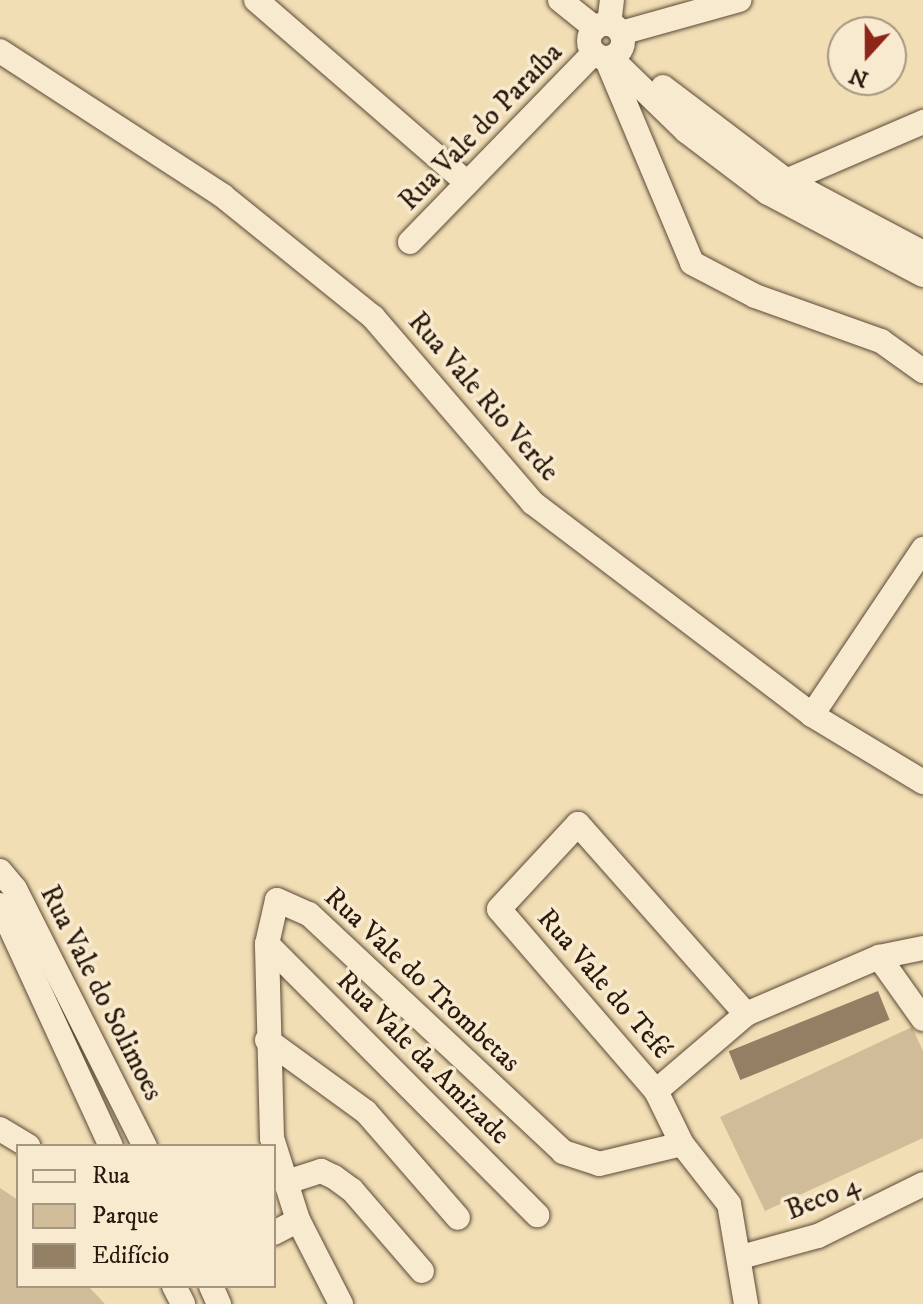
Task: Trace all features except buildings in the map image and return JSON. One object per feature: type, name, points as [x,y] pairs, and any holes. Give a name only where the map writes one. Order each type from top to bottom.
[{"type":"street","points":[[256,0],[467,183]]},
{"type":"street","points":[[560,0],[609,38],[776,186],[923,275]]},
{"type":"street","points":[[609,38],[739,0]]},
{"type":"street","points":[[609,38],[692,263],[755,296],[881,341],[923,371]]},
{"type":"street","name":"Rua Vale do Paraíba","points":[[410,242],[609,38]]},
{"type":"street","name":"Rua Vale Rio Verde","points":[[0,51],[223,196],[373,317],[533,503],[812,715],[923,782]]},
{"type":"street","points":[[776,186],[923,122]]},
{"type":"street","points":[[776,186],[923,253]]},
{"type":"street","points":[[812,715],[923,549]]},
{"type":"street","name":"Rua Vale do Tefé","points":[[746,1014],[578,824],[499,909],[656,1091],[682,1144],[729,1204],[741,1257],[746,1304]]},
{"type":"street","name":"Rua Vale do Solimoes","points":[[0,871],[15,889],[144,1144]]},
{"type":"street","name":"Rua Vale do Trombetas","points":[[274,1144],[267,1040],[267,944],[277,900],[296,905],[563,1152],[599,1164],[682,1144]]},
{"type":"street","points":[[0,905],[110,1144]]},
{"type":"street","name":"Rua Vale da Amizade","points":[[267,944],[537,1215]]},
{"type":"street","points":[[656,1091],[746,1014],[879,957],[923,948]]},
{"type":"street","points":[[879,957],[923,1019]]},
{"type":"street","points":[[267,1040],[366,1112],[458,1218]]},
{"type":"street","points":[[0,1129],[25,1144]]},
{"type":"street","name":"Rua Vale do Trombetas","points":[[276,1150],[298,1220],[341,1304]]},
{"type":"street","points":[[287,1182],[321,1171],[334,1177],[352,1190],[422,1271]]},
{"type":"street","name":"Beco 4","points":[[741,1257],[818,1236],[923,1184]]},
{"type":"street","points":[[276,1232],[298,1220]]},
{"type":"green space","points":[[912,1027],[923,1051],[923,1138],[765,1211],[720,1117]]},
{"type":"green space","points":[[0,1188],[16,1199],[16,1288],[90,1288],[105,1304],[0,1304]]}]
